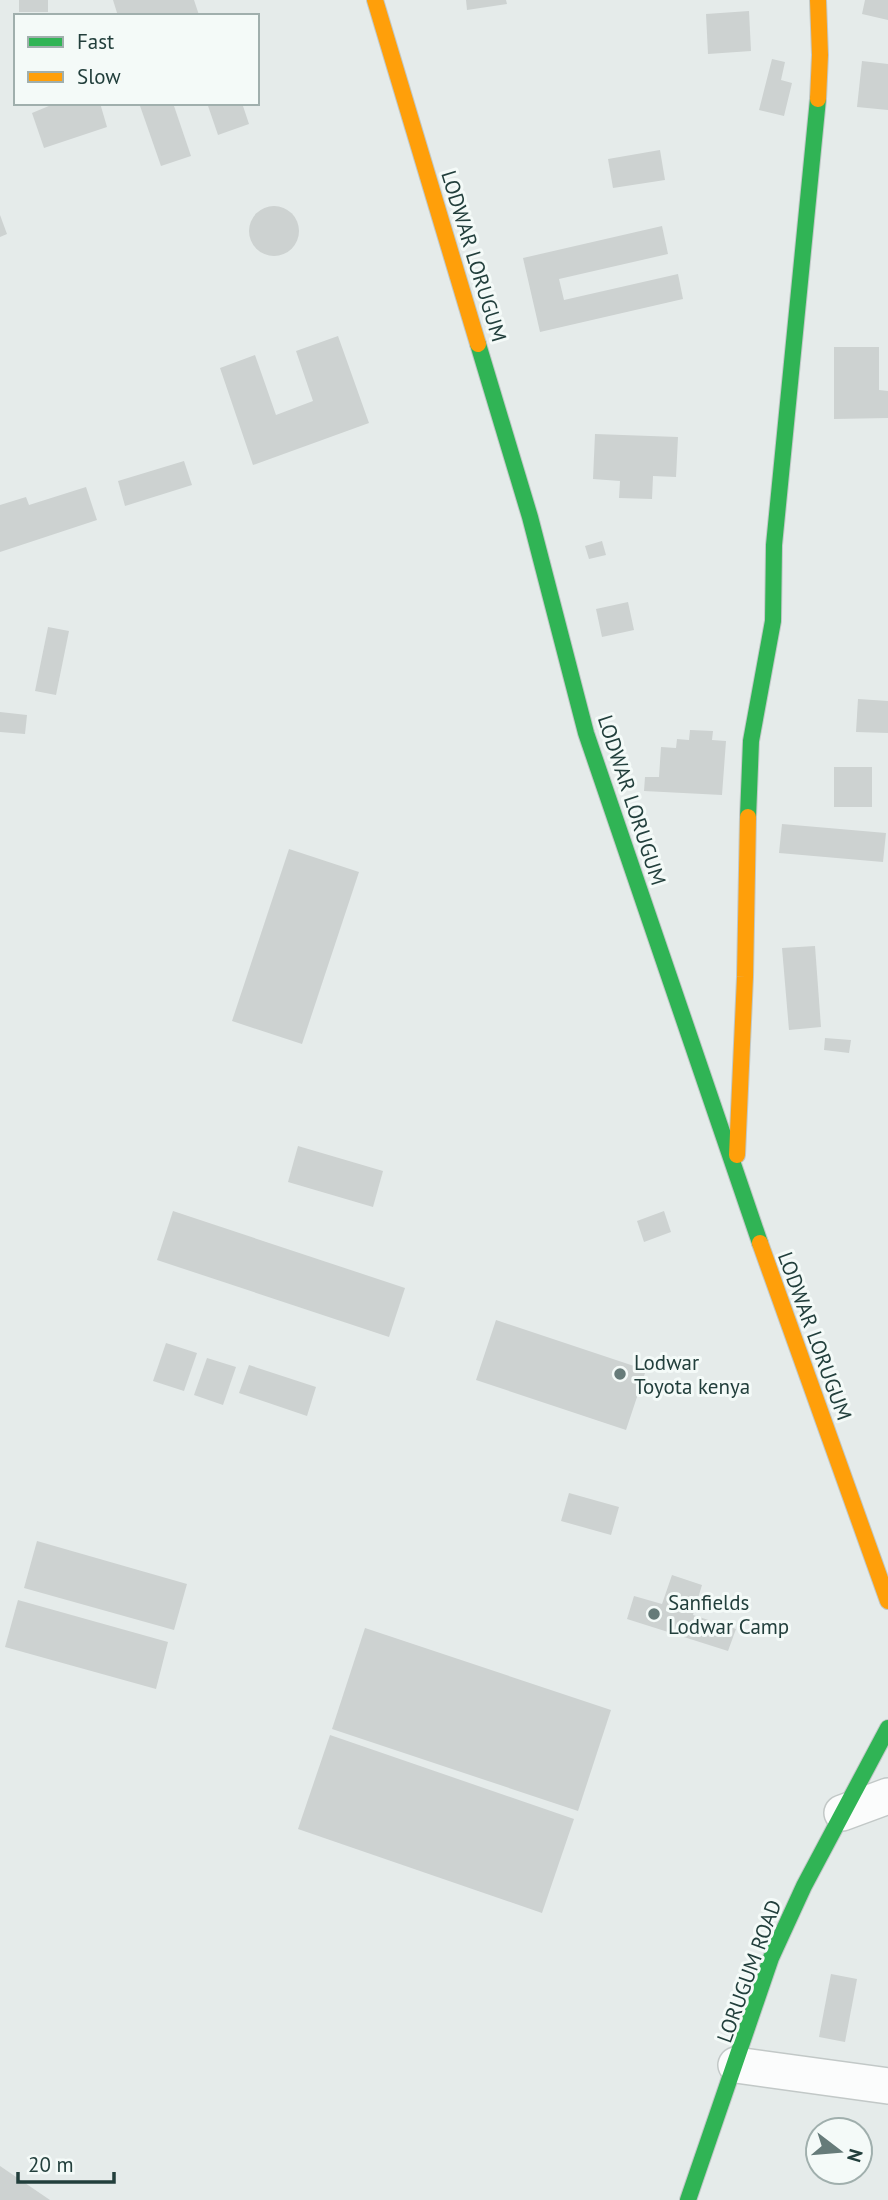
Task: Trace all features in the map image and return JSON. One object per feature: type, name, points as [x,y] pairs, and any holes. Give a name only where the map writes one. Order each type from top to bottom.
[{"type":"street","name":"LODWAR LORUGUM","points":[[375,0],[530,517],[586,733],[736,1177],[888,1601]]},
{"type":"street","points":[[736,1177],[745,977],[748,771],[773,621],[774,545],[818,111],[818,0]]},
{"type":"street","name":"LORUGUM ROAD","points":[[688,2200],[771,1958],[804,1886],[888,1728]]},
{"type":"street","points":[[842,1813],[888,1796]]},
{"type":"street","points":[[736,2065],[888,2086]]},
{"type":"building","points":[[19,0],[48,0],[48,12],[19,12]]},
{"type":"building","points":[[113,0],[194,0],[199,14],[117,14]]},
{"type":"building","points":[[466,0],[506,0],[507,4],[467,10]]},
{"type":"building","points":[[865,0],[888,0],[888,20],[862,14]]},
{"type":"building","points":[[749,11],[751,51],[708,54],[706,14]]},
{"type":"building","points":[[772,59],[785,62],[781,80],[792,83],[784,116],[759,110]]},
{"type":"building","points":[[862,61],[888,64],[888,110],[857,107]]},
{"type":"building","points":[[51,105],[101,105],[107,127],[44,148],[32,113]]},
{"type":"building","points":[[140,105],[174,105],[191,156],[161,166]]},
{"type":"building","points":[[208,105],[243,105],[249,124],[218,135]]},
{"type":"building","points":[[660,150],[665,180],[613,188],[608,159]]},
{"type":"building","points":[[274,206],[292,213],[299,231],[292,249],[274,256],[256,249],[249,231],[256,213]]},
{"type":"building","points":[[0,215],[7,234],[0,237]]},
{"type":"building","points":[[662,226],[668,254],[559,279],[564,300],[678,274],[683,299],[540,332],[523,258]]},
{"type":"building","points":[[338,336],[369,423],[253,465],[220,368],[255,355],[276,415],[313,401],[296,351]]},
{"type":"building","points":[[834,347],[879,347],[879,390],[888,391],[888,418],[834,419]]},
{"type":"building","points":[[595,434],[678,437],[676,477],[653,476],[652,499],[619,498],[620,481],[593,479]]},
{"type":"building","points":[[184,461],[192,485],[125,506],[118,481]]},
{"type":"building","points":[[86,487],[97,520],[0,552],[0,505],[26,497],[29,505]]},
{"type":"building","points":[[602,541],[606,555],[589,559],[585,546]]},
{"type":"building","points":[[628,602],[634,630],[602,637],[596,609]]},
{"type":"building","points":[[48,627],[69,631],[56,695],[35,691]]},
{"type":"building","points":[[858,699],[888,701],[888,733],[856,732]]},
{"type":"building","points":[[0,712],[27,715],[25,734],[0,732]]},
{"type":"building","points":[[690,730],[713,731],[712,740],[726,741],[722,795],[644,791],[645,777],[659,777],[661,747],[676,748],[677,739],[689,740]]},
{"type":"building","points":[[834,767],[872,767],[872,807],[834,807]]},
{"type":"building","points":[[782,824],[886,833],[883,862],[779,853]]},
{"type":"building","points":[[289,849],[359,872],[302,1044],[232,1021]]},
{"type":"building","points":[[815,946],[821,1027],[789,1030],[782,948]]},
{"type":"building","points":[[825,1038],[851,1040],[849,1053],[824,1050]]},
{"type":"building","points":[[298,1146],[383,1171],[373,1207],[288,1182]]},
{"type":"building","points":[[173,1211],[405,1288],[389,1337],[157,1260]]},
{"type":"building","points":[[664,1211],[671,1232],[644,1242],[637,1221]]},
{"type":"building","points":[[496,1320],[646,1370],[626,1430],[476,1380]]},
{"type":"building","points":[[166,1343],[197,1353],[184,1391],[153,1381]]},
{"type":"building","points":[[207,1358],[236,1367],[223,1405],[194,1395]]},
{"type":"building","points":[[249,1365],[316,1387],[307,1416],[239,1393]]},
{"type":"building","points":[[569,1493],[619,1507],[611,1535],[561,1521]]},
{"type":"building","points":[[37,1541],[187,1584],[174,1630],[24,1588]]},
{"type":"building","points":[[672,1575],[702,1585],[693,1615],[736,1629],[728,1651],[627,1619],[634,1596],[662,1604]]},
{"type":"building","points":[[18,1600],[168,1642],[156,1689],[5,1647]]},
{"type":"building","points":[[365,1628],[611,1710],[578,1811],[332,1729]]},
{"type":"building","points":[[330,1735],[574,1819],[542,1913],[298,1829]]},
{"type":"building","points":[[831,1974],[857,1979],[845,2042],[819,2037]]},
{"type":"building","points":[[0,2166],[50,2200],[0,2200]]},
{"type":"traffic: fast","points":[[748,817],[751,741],[773,621],[774,545],[818,99]]},
{"type":"traffic: fast","points":[[478,344],[530,517],[586,733],[760,1243]]},
{"type":"traffic: fast","points":[[688,2200],[771,1958],[804,1886],[888,1728]]},
{"type":"traffic: slow","points":[[375,0],[478,344]]},
{"type":"traffic: slow","points":[[818,0],[818,99]]},
{"type":"traffic: slow","points":[[737,1155],[745,977],[748,817]]},
{"type":"traffic: slow","points":[[760,1243],[888,1601]]},
{"type":"place","name":"Lodwar Toyota kenya","points":[[620,1374]]},
{"type":"place","name":"Sanfields Lodwar Camp","points":[[654,1614]]}]
